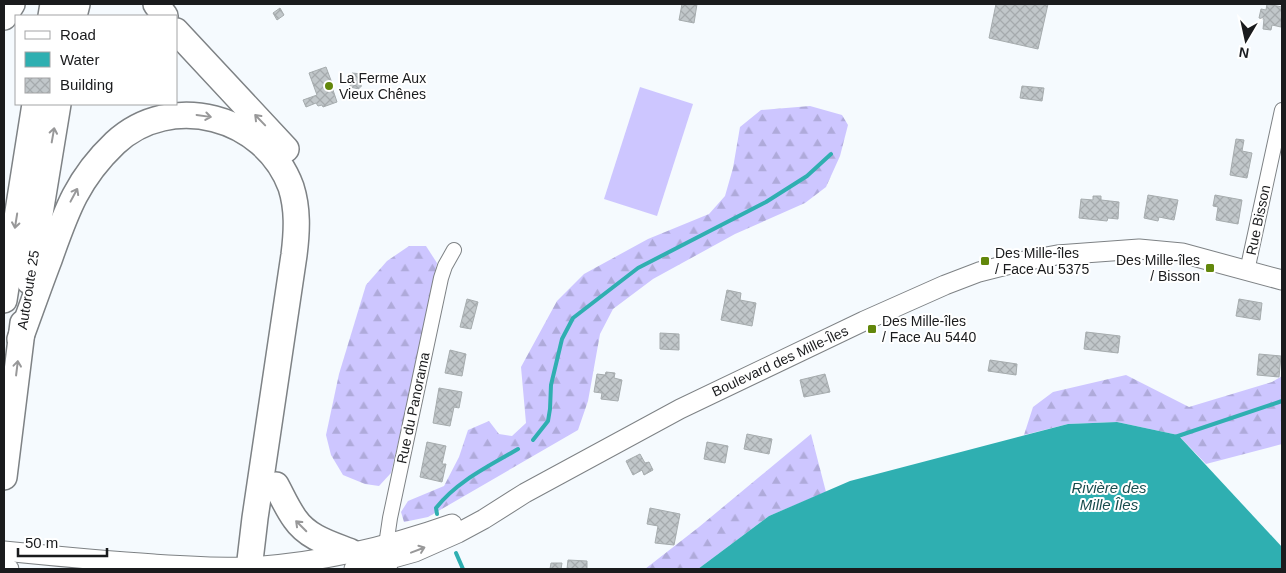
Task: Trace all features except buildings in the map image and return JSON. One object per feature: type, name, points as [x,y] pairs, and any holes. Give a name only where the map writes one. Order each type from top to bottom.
[{"type":"highway","points":[[4,17],[12,4]]},
{"type":"highway","points":[[156,4],[164,15]]},
{"type":"highway","points":[[178,32],[285,147],[302,176],[309,195],[312,215],[312,234],[276,484],[256,568]]},
{"type":"highway","name":"Autoroute 25","points":[[4,300],[35,105]]},
{"type":"highway","name":"Autoroute 25","points":[[4,477],[20,338],[58,105]]},
{"type":"highway","points":[[20,338],[70,203],[91,169],[124,136],[141,125],[158,119],[201,115],[218,119],[241,129],[266,149],[278,162],[290,186],[294,199],[297,225],[255,518],[256,568]]},
{"type":"highway","points":[[276,484],[294,518],[305,531],[353,561]]},
{"type":"street","name":"Rue Bisson","points":[[1247,271],[1282,110]]},
{"type":"street","name":"Boulevard des Mille-Îles","points":[[4,551],[183,566],[256,568],[309,560],[353,561],[388,558],[453,524],[525,493],[703,398],[906,302],[979,272],[1057,255],[1139,249],[1182,253],[1282,280]]},
{"type":"street","name":"Rue du Panorama","points":[[388,558],[394,495],[439,285],[445,266],[454,250]]},
{"type":"street","points":[[4,569],[9,569]]},
{"type":"green space","points":[[640,87],[693,104],[657,216],[604,199]]},
{"type":"green space","points":[[810,106],[842,115],[848,125],[840,156],[826,187],[805,203],[735,234],[653,279],[613,309],[600,334],[588,401],[578,430],[428,517],[404,522],[401,512],[408,501],[444,486],[459,457],[468,430],[489,421],[499,434],[512,436],[526,423],[521,367],[557,301],[584,274],[648,239],[709,214],[725,196],[733,168],[740,127],[761,110]]},
{"type":"green space","points":[[409,246],[426,246],[437,263],[421,344],[391,473],[379,486],[365,484],[343,475],[331,455],[326,435],[339,374],[366,285],[387,261]]},
{"type":"green space","points":[[1126,375],[1189,407],[1272,382],[1282,376],[1282,444],[1206,464],[1178,435],[1117,422],[1068,424],[1024,435],[1033,407],[1053,392]]},
{"type":"green space","points":[[811,434],[826,492],[769,516],[698,569],[645,569],[699,527]]},
{"type":"water","name":"Rivière des Mille Îles","points":[[1117,422],[1178,435],[1282,547],[1282,569],[698,569],[769,516],[850,481],[1068,424]]},
{"type":"waterway","points":[[533,440],[548,421],[551,385],[562,339],[573,318],[638,268],[766,202],[807,176],[831,154]]},
{"type":"waterway","points":[[1175,437],[1282,401]]},
{"type":"waterway","points":[[437,514],[436,508],[444,498],[474,475],[518,449]]},
{"type":"waterway","points":[[456,553],[463,569]]},
{"type":"place","name":"La Ferme Aux Vieux Chênes","points":[[329,86]]},
{"type":"place","name":"Des Mille-îles / Face Au 5375","points":[[985,261]]},
{"type":"place","name":"Des Mille-îles / Bisson","points":[[1210,268]]},
{"type":"place","name":"Des Mille-îles / Face Au 5440","points":[[872,329]]}]
